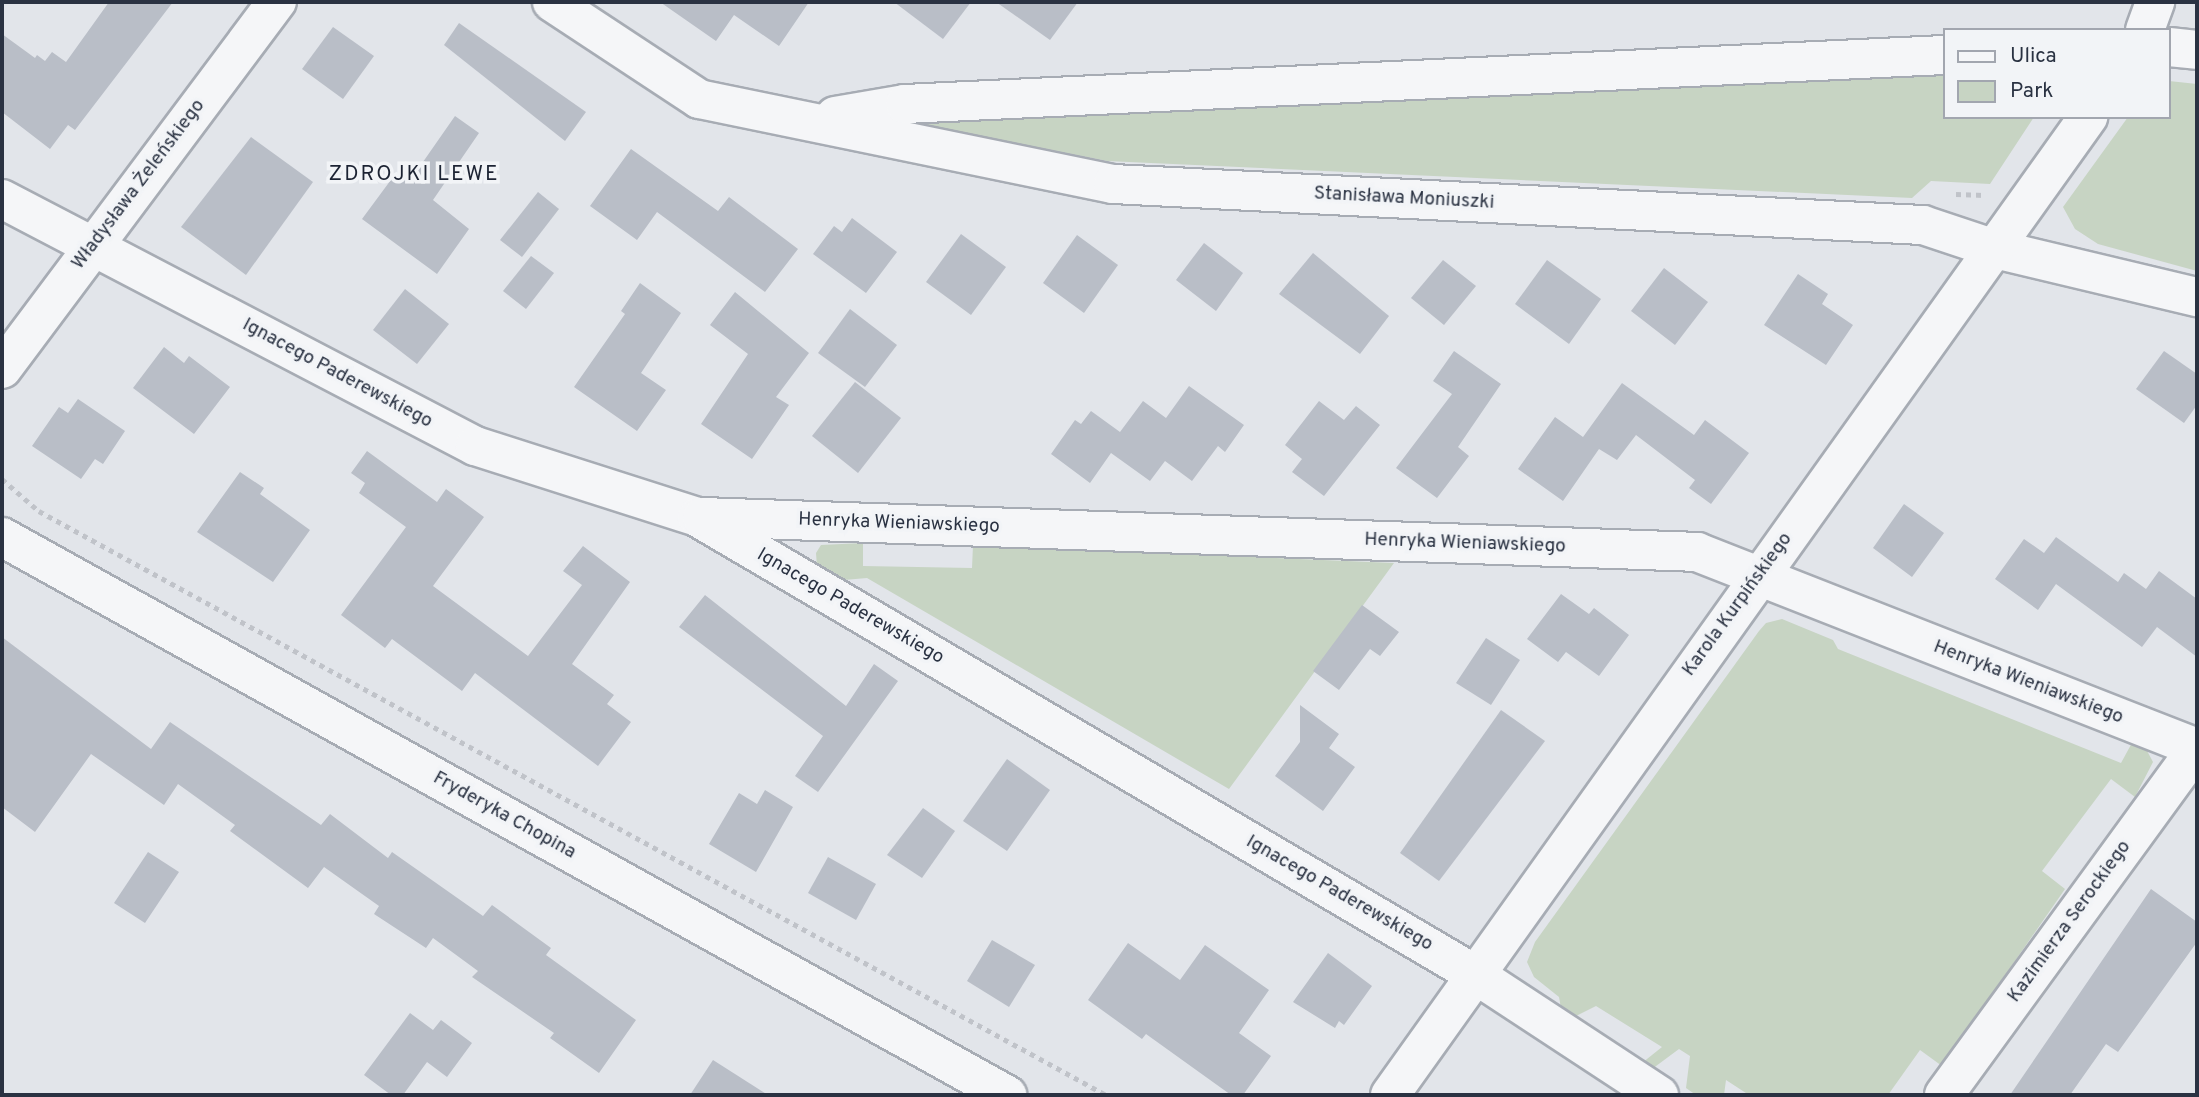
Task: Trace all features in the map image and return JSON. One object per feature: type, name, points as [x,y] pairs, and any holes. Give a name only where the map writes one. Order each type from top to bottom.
[{"type":"street","name":"Władysława Żeleńskiego","points":[[2,369],[277,2]]},
{"type":"street","name":"Stanisława Moniuszki","points":[[552,2],[699,99],[815,120],[1113,184],[1923,225],[1995,249],[2197,298]]},
{"type":"street","points":[[2146,28],[2155,2]]},
{"type":"street","points":[[2171,47],[2197,50]]},
{"type":"street","name":"Stanisława Moniuszki","points":[[815,120],[905,104],[1944,55]]},
{"type":"street","name":"Karola Kurpińskiego","points":[[1391,1095],[2087,119]]},
{"type":"street","name":"Ignacego Paderewskiego","points":[[2,199],[475,446],[697,517],[1476,975],[1659,1095]]},
{"type":"street","name":"Henryka Wieniawskiego","points":[[697,517],[1697,552],[2197,748]]},
{"type":"street","name":"Fryderyka Chopina","points":[[2,537],[1007,1095]]},
{"type":"street","name":"Kazimierza Serockiego","points":[[1944,1095],[2197,748]]},
{"type":"path","points":[[1923,225],[1932,192],[1994,194]]},
{"type":"path","points":[[2,480],[40,511],[1105,1095]]},
{"type":"green space","points":[[1944,75],[1944,119],[2033,119],[1990,184],[1931,181],[1912,198],[1107,161],[914,123]]},
{"type":"green space","points":[[2171,81],[2197,84],[2197,271],[2098,244],[2075,229],[2063,207],[2127,119],[2171,119]]},
{"type":"green space","points":[[863,543],[863,566],[972,568],[973,545],[1394,563],[1229,789],[867,578],[844,580],[817,567],[816,553],[821,545]]},
{"type":"green space","points":[[1782,619],[1833,640],[1838,649],[2121,763],[2133,741],[2145,747],[2153,762],[2135,797],[2111,779],[2042,871],[2065,889],[1942,1066],[1920,1050],[1888,1095],[1749,1095],[1726,1080],[1724,1095],[1696,1095],[1686,1088],[1690,1056],[1679,1049],[1652,1069],[1642,1063],[1662,1047],[1596,1006],[1572,1018],[1562,1014],[1559,997],[1534,977],[1527,962],[1535,942],[1759,631],[1766,623]]},
{"type":"building","points":[[109,2],[173,2],[75,130],[68,125],[50,149],[2,112],[2,34],[35,58],[37,55],[45,61],[52,52],[66,62]]},
{"type":"building","points":[[660,2],[809,2],[779,46],[734,15],[716,41]]},
{"type":"building","points":[[894,2],[971,2],[943,39]]},
{"type":"building","points":[[996,2],[1078,2],[1050,40]]},
{"type":"building","points":[[459,23],[586,112],[565,141],[444,45]]},
{"type":"building","points":[[333,27],[374,56],[343,99],[302,69]]},
{"type":"building","points":[[455,116],[479,133],[433,200],[469,229],[437,274],[362,219],[396,173],[409,182]]},
{"type":"building","points":[[251,137],[313,182],[246,275],[181,227]]},
{"type":"building","points":[[631,149],[718,211],[729,197],[798,249],[765,292],[657,212],[637,240],[590,206]]},
{"type":"building","points":[[538,192],[559,209],[522,257],[500,240]]},
{"type":"building","points":[[852,218],[897,252],[866,293],[813,254],[834,226],[842,232]]},
{"type":"building","points":[[961,234],[1006,267],[971,315],[926,282]]},
{"type":"building","points":[[1077,235],[1118,265],[1084,313],[1043,283]]},
{"type":"building","points":[[1204,243],[1243,273],[1216,311],[1176,280]]},
{"type":"building","points":[[1313,253],[1389,316],[1360,354],[1279,294]]},
{"type":"building","points":[[531,256],[554,273],[526,309],[503,291]]},
{"type":"building","points":[[1443,260],[1476,286],[1444,325],[1411,298]]},
{"type":"building","points":[[1547,260],[1601,299],[1569,344],[1515,304]]},
{"type":"building","points":[[1664,268],[1708,302],[1675,345],[1631,311]]},
{"type":"building","points":[[1798,274],[1828,294],[1822,304],[1853,325],[1826,365],[1764,325]]},
{"type":"building","points":[[640,283],[681,313],[641,373],[666,390],[637,431],[574,387],[625,314],[621,311]]},
{"type":"building","points":[[405,289],[449,324],[417,364],[373,330]]},
{"type":"building","points":[[735,292],[809,353],[776,397],[789,405],[752,459],[701,424],[748,354],[710,325]]},
{"type":"building","points":[[850,309],[897,345],[865,387],[818,353]]},
{"type":"building","points":[[164,347],[184,363],[189,356],[230,387],[194,434],[133,388]]},
{"type":"building","points":[[1454,351],[1501,384],[1458,447],[1469,456],[1437,498],[1396,468],[1452,394],[1433,381]]},
{"type":"building","points":[[2164,351],[2197,374],[2197,405],[2184,423],[2136,389]]},
{"type":"building","points":[[855,382],[901,418],[858,473],[812,436]]},
{"type":"building","points":[[1622,383],[1694,435],[1705,420],[1749,453],[1711,504],[1689,488],[1695,480],[1636,435],[1617,460],[1599,449],[1563,501],[1518,469],[1555,417],[1583,437]]},
{"type":"building","points":[[1189,386],[1244,425],[1225,452],[1218,446],[1192,481],[1165,461],[1150,481],[1111,453],[1090,483],[1051,454],[1075,420],[1081,424],[1091,411],[1120,432],[1143,401],[1166,418]]},
{"type":"building","points":[[78,399],[125,431],[103,464],[95,459],[81,479],[32,446],[59,407],[68,413]]},
{"type":"building","points":[[1319,401],[1344,420],[1356,406],[1380,425],[1324,496],[1292,472],[1302,459],[1285,445]]},
{"type":"building","points":[[367,451],[437,502],[446,489],[484,517],[433,586],[528,656],[582,585],[563,571],[583,546],[630,582],[572,664],[614,695],[607,704],[631,722],[598,766],[475,673],[462,691],[392,639],[385,648],[341,615],[406,527],[359,493],[365,483],[351,473]]},
{"type":"building","points":[[240,472],[264,488],[260,494],[310,530],[273,582],[197,532]]},
{"type":"building","points":[[1904,504],[1944,533],[1912,577],[1873,548]]},
{"type":"building","points":[[2056,537],[2118,582],[2124,573],[2146,589],[2159,571],[2197,599],[2197,657],[2157,627],[2142,647],[2056,584],[2038,610],[1995,579],[2024,539],[2044,553]]},
{"type":"building","points":[[1561,594],[1589,614],[1594,608],[1629,635],[1599,676],[1566,652],[1558,662],[1527,639]]},
{"type":"building","points":[[705,595],[846,706],[874,664],[898,681],[818,792],[795,776],[823,736],[679,627]]},
{"type":"building","points":[[1362,605],[1399,632],[1380,656],[1370,649],[1339,690],[1313,671]]},
{"type":"building","points":[[2,637],[151,749],[170,722],[321,825],[330,814],[388,858],[392,852],[483,916],[492,905],[551,948],[546,955],[636,1020],[599,1073],[550,1038],[554,1033],[472,977],[478,971],[433,938],[426,948],[374,914],[379,906],[324,867],[308,888],[230,831],[235,825],[178,784],[164,805],[91,754],[35,832],[2,807]]},
{"type":"building","points":[[1486,638],[1520,660],[1491,705],[1456,683]]},
{"type":"building","points":[[1300,705],[1339,734],[1329,748],[1355,767],[1323,811],[1275,776],[1300,742]]},
{"type":"building","points":[[1501,710],[1545,741],[1439,881],[1400,853]]},
{"type":"building","points":[[1007,759],[1050,790],[1007,851],[963,821]]},
{"type":"building","points":[[765,790],[793,807],[756,872],[709,844],[739,793],[757,804]]},
{"type":"building","points":[[923,808],[955,831],[922,878],[887,855]]},
{"type":"building","points":[[148,852],[179,872],[145,923],[114,903]]},
{"type":"building","points":[[828,857],[876,884],[856,920],[808,893]]},
{"type":"building","points":[[2151,889],[2197,922],[2197,942],[2118,1052],[2106,1044],[2070,1095],[2010,1095]]},
{"type":"building","points":[[992,940],[1035,965],[1009,1007],[967,981]]},
{"type":"building","points":[[1128,943],[1180,980],[1205,945],[1269,990],[1239,1033],[1271,1056],[1243,1095],[1231,1095],[1146,1034],[1142,1039],[1088,1000]]},
{"type":"building","points":[[1328,953],[1372,986],[1344,1025],[1339,1021],[1335,1028],[1293,1002]]},
{"type":"building","points":[[410,1013],[433,1030],[441,1020],[472,1043],[447,1077],[427,1062],[403,1095],[391,1095],[364,1075]]},
{"type":"building","points":[[713,1060],[768,1095],[690,1095]]},
{"type":"district","name":"ZDROJKI LEWE","points":[[414,175]]}]
